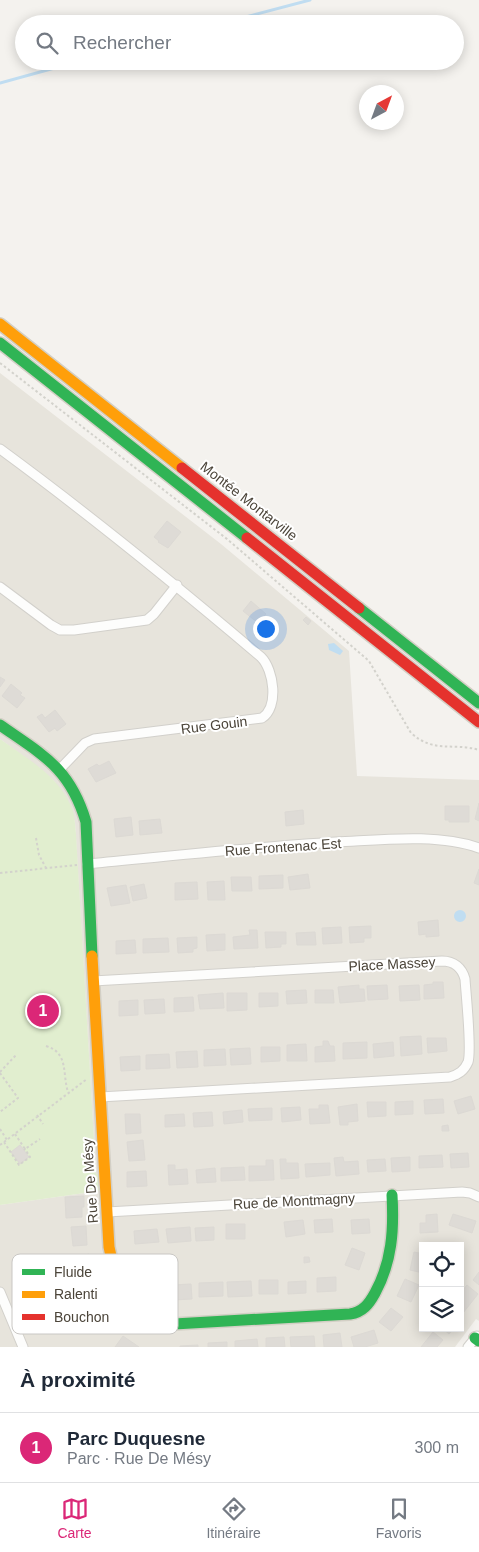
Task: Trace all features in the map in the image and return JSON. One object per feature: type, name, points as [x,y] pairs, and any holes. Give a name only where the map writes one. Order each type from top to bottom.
[{"type":"street","name":"Montée Montarville","points":[[0,324],[479,703]]},
{"type":"street","points":[[0,343],[479,722]]},
{"type":"street","name":"Rue Gouin","points":[[0,449],[76,505],[177,585],[265,662],[269,671],[273,703],[265,717],[256,720],[94,739],[83,746],[60,769]]},
{"type":"street","points":[[0,587],[51,625],[60,630],[68,630],[147,620],[177,585]]},
{"type":"street","name":"Rue De Mésy","points":[[0,725],[60,769],[75,791],[82,806],[86,822],[93,982],[110,1254]]},
{"type":"street","name":"Rue Frontenac Est","points":[[87,864],[273,846],[383,840],[450,840],[479,848]]},
{"type":"street","name":"Place Massey","points":[[93,982],[442,961],[452,962],[456,965],[465,979],[469,1058],[463,1070],[456,1075],[100,1097]]},
{"type":"street","name":"Rue de Montmagny","points":[[107,1212],[466,1192],[479,1197]]},
{"type":"street","name":"Rue De Mésy","points":[[178,1324],[355,1314],[361,1311],[366,1307],[378,1288],[391,1252],[393,1230],[392,1195]]},
{"type":"street","points":[[0,1292],[12,1321]]},
{"type":"street","points":[[18,1334],[23,1347]]},
{"type":"path","points":[[0,363],[227,540],[369,661],[410,733],[431,745],[479,750]]},
{"type":"path","points":[[36,838],[39,855],[46,868]]},
{"type":"path","points":[[0,873],[87,864]]},
{"type":"path","points":[[46,1046],[54,1049],[61,1055],[68,1092]]},
{"type":"path","points":[[0,1112],[18,1098],[0,1073],[16,1054]]},
{"type":"path","points":[[0,1145],[90,1076],[99,1076]]},
{"type":"path","points":[[38,1116],[42,1124]]},
{"type":"path","points":[[0,1129],[7,1140]]},
{"type":"path","points":[[4,1142],[19,1165],[30,1158],[15,1134]]},
{"type":"path","points":[[24,1149],[40,1139]]},
{"type":"shaded area","points":[[0,373],[221,544],[349,651],[357,776],[479,780],[479,1321],[476,1319],[455,1347],[0,1347],[0,1205],[99,1191],[96,1174],[75,822],[65,796],[54,781],[0,739]]},
{"type":"green space","points":[[0,739],[49,775],[64,794],[72,807],[74,815],[96,1174],[98,1174],[99,1191],[0,1205]]},
{"type":"water","points":[[334,643],[343,651],[340,655],[329,650],[328,644]]},
{"type":"water","points":[[460,910],[466,916],[460,922],[454,916]]},
{"type":"building","points":[[167,521],[181,532],[168,548],[154,537]]},
{"type":"building","points":[[251,601],[266,614],[258,623],[243,611]]},
{"type":"building","points":[[306,617],[311,621],[308,625],[303,620]]},
{"type":"building","points":[[0,677],[5,680],[0,687]]},
{"type":"building","points":[[11,684],[25,698],[17,708],[2,696]]},
{"type":"building","points":[[55,710],[66,724],[57,731],[55,728],[49,732],[37,717],[42,714],[45,718]]},
{"type":"building","points":[[109,761],[116,773],[96,782],[88,769]]},
{"type":"building","points":[[479,803],[479,821],[475,819]]},
{"type":"building","points":[[445,806],[469,806],[469,822],[449,822],[449,820],[445,820]]},
{"type":"building","points":[[303,810],[304,824],[286,826],[285,812]]},
{"type":"building","points":[[131,817],[133,835],[116,837],[114,819]]},
{"type":"building","points":[[160,819],[162,833],[140,835],[139,821]]},
{"type":"building","points":[[479,869],[479,885],[474,883]]},
{"type":"building","points":[[308,874],[310,888],[290,890],[288,877]]},
{"type":"building","points":[[283,875],[283,888],[259,889],[259,876]]},
{"type":"building","points":[[231,877],[251,877],[252,891],[232,891]]},
{"type":"building","points":[[224,881],[225,900],[208,900],[207,882]]},
{"type":"building","points":[[197,882],[198,899],[175,900],[175,883]]},
{"type":"building","points":[[144,884],[147,898],[133,901],[130,887]]},
{"type":"building","points":[[126,885],[130,903],[111,906],[107,888]]},
{"type":"building","points":[[438,920],[439,936],[426,937],[426,934],[419,935],[418,922]]},
{"type":"building","points":[[371,926],[371,938],[364,938],[364,942],[350,943],[349,927]]},
{"type":"building","points":[[341,927],[342,943],[323,944],[322,928]]},
{"type":"building","points":[[249,930],[257,930],[258,948],[234,949],[233,937],[250,935]]},
{"type":"building","points":[[265,932],[286,932],[286,944],[281,944],[281,947],[266,948]]},
{"type":"building","points":[[315,932],[316,945],[297,945],[296,933]]},
{"type":"building","points":[[225,934],[225,950],[207,951],[206,935]]},
{"type":"building","points":[[197,937],[197,948],[193,949],[193,952],[178,953],[177,938]]},
{"type":"building","points":[[168,938],[169,952],[143,953],[143,939]]},
{"type":"building","points":[[135,940],[136,953],[116,954],[116,941]]},
{"type":"building","points":[[433,982],[443,982],[444,998],[424,999],[424,985],[433,984]]},
{"type":"building","points":[[359,985],[359,989],[364,989],[365,1001],[340,1003],[338,987]]},
{"type":"building","points":[[387,985],[388,999],[368,1000],[367,986]]},
{"type":"building","points":[[419,985],[420,1000],[400,1001],[399,986]]},
{"type":"building","points":[[306,990],[307,1003],[287,1004],[286,991]]},
{"type":"building","points":[[315,990],[333,990],[334,1003],[315,1003]]},
{"type":"building","points":[[223,993],[224,1008],[200,1009],[198,995]]},
{"type":"building","points":[[227,993],[247,993],[247,1010],[227,1011]]},
{"type":"building","points":[[259,993],[278,993],[278,1006],[259,1007]]},
{"type":"building","points":[[193,997],[194,1011],[174,1012],[174,998]]},
{"type":"building","points":[[164,999],[165,1013],[145,1014],[144,1000]]},
{"type":"building","points":[[138,1000],[138,1015],[119,1016],[119,1001]]},
{"type":"building","points":[[421,1036],[422,1054],[401,1056],[400,1037]]},
{"type":"building","points":[[427,1038],[446,1038],[447,1051],[428,1053]]},
{"type":"building","points":[[323,1041],[328,1041],[330,1046],[334,1046],[335,1061],[315,1062],[315,1047],[323,1046]]},
{"type":"building","points":[[367,1042],[367,1058],[343,1059],[343,1043]]},
{"type":"building","points":[[393,1042],[394,1056],[374,1058],[373,1044]]},
{"type":"building","points":[[306,1044],[307,1061],[287,1061],[287,1045]]},
{"type":"building","points":[[261,1047],[280,1047],[280,1061],[261,1062]]},
{"type":"building","points":[[250,1048],[251,1064],[231,1065],[230,1049]]},
{"type":"building","points":[[225,1049],[226,1065],[204,1066],[204,1050]]},
{"type":"building","points":[[197,1051],[198,1067],[177,1068],[176,1052]]},
{"type":"building","points":[[169,1054],[170,1068],[146,1069],[146,1055]]},
{"type":"building","points":[[140,1056],[140,1070],[121,1071],[120,1057]]},
{"type":"building","points":[[471,1096],[475,1109],[458,1114],[454,1101]]},
{"type":"building","points":[[443,1099],[444,1113],[425,1114],[424,1100]]},
{"type":"building","points":[[413,1101],[413,1114],[395,1115],[395,1102]]},
{"type":"building","points":[[367,1102],[386,1102],[386,1116],[368,1117]]},
{"type":"building","points":[[357,1104],[358,1121],[348,1122],[348,1125],[340,1125],[338,1107]]},
{"type":"building","points":[[319,1105],[328,1105],[330,1123],[310,1124],[309,1109],[319,1109]]},
{"type":"building","points":[[300,1107],[301,1120],[282,1122],[281,1108]]},
{"type":"building","points":[[272,1108],[272,1120],[249,1121],[248,1109]]},
{"type":"building","points":[[242,1110],[243,1122],[224,1124],[223,1112]]},
{"type":"building","points":[[212,1112],[213,1126],[194,1127],[193,1113]]},
{"type":"building","points":[[125,1114],[140,1114],[141,1133],[126,1134]]},
{"type":"building","points":[[184,1114],[185,1126],[165,1127],[165,1115]]},
{"type":"building","points":[[448,1125],[449,1131],[442,1131],[442,1126]]},
{"type":"building","points":[[143,1140],[145,1160],[129,1161],[127,1142]]},
{"type":"building","points":[[20,1145],[29,1157],[20,1164],[11,1152]]},
{"type":"building","points":[[468,1153],[469,1167],[451,1168],[450,1154]]},
{"type":"building","points":[[442,1155],[443,1167],[419,1168],[419,1156]]},
{"type":"building","points":[[343,1157],[344,1162],[358,1161],[359,1174],[336,1176],[334,1158]]},
{"type":"building","points":[[410,1157],[410,1171],[392,1172],[391,1158]]},
{"type":"building","points":[[280,1159],[286,1159],[286,1163],[298,1163],[299,1178],[281,1179]]},
{"type":"building","points":[[385,1159],[386,1171],[368,1172],[367,1160]]},
{"type":"building","points":[[266,1160],[273,1160],[274,1180],[249,1181],[249,1166],[266,1166]]},
{"type":"building","points":[[330,1163],[330,1175],[306,1177],[305,1164]]},
{"type":"building","points":[[168,1165],[175,1165],[175,1170],[187,1169],[188,1184],[169,1185]]},
{"type":"building","points":[[244,1167],[245,1180],[221,1181],[221,1168]]},
{"type":"building","points":[[215,1168],[216,1182],[197,1183],[196,1170]]},
{"type":"building","points":[[146,1171],[147,1186],[127,1187],[127,1172]]},
{"type":"building","points":[[84,1196],[82,1217],[66,1218],[65,1197]]},
{"type":"building","points":[[437,1214],[438,1232],[420,1233],[420,1223],[426,1223],[426,1215]]},
{"type":"building","points":[[453,1214],[476,1221],[472,1233],[449,1225]]},
{"type":"building","points":[[332,1219],[333,1232],[315,1233],[314,1220]]},
{"type":"building","points":[[369,1219],[370,1233],[352,1234],[351,1220]]},
{"type":"building","points":[[303,1220],[305,1234],[286,1237],[284,1222]]},
{"type":"building","points":[[226,1224],[245,1224],[245,1239],[226,1239]]},
{"type":"building","points":[[86,1226],[87,1245],[73,1246],[71,1227]]},
{"type":"building","points":[[190,1227],[191,1241],[168,1243],[166,1229]]},
{"type":"building","points":[[214,1227],[214,1240],[196,1241],[195,1228]]},
{"type":"building","points":[[157,1229],[159,1242],[135,1244],[134,1231]]},
{"type":"building","points":[[352,1248],[365,1253],[359,1270],[345,1265]]},
{"type":"building","points":[[414,1252],[419,1253],[419,1272],[410,1270]]},
{"type":"building","points":[[304,1257],[309,1257],[310,1262],[304,1263]]},
{"type":"building","points":[[479,1272],[479,1285],[473,1280]]},
{"type":"building","points":[[336,1277],[336,1291],[317,1292],[317,1278]]},
{"type":"building","points":[[405,1279],[419,1285],[411,1302],[397,1296]]},
{"type":"building","points":[[259,1280],[278,1280],[278,1294],[259,1294]]},
{"type":"building","points":[[251,1281],[252,1296],[228,1297],[227,1282]]},
{"type":"building","points":[[306,1281],[306,1293],[288,1294],[288,1282]]},
{"type":"building","points":[[223,1282],[223,1296],[199,1297],[199,1283]]},
{"type":"building","points":[[191,1284],[192,1299],[178,1300],[178,1285]]},
{"type":"building","points":[[467,1285],[478,1294],[464,1312],[464,1289]]},
{"type":"building","points":[[391,1308],[403,1317],[391,1331],[379,1322]]},
{"type":"building","points":[[374,1330],[378,1343],[365,1347],[354,1347],[351,1337]]},
{"type":"building","points":[[433,1332],[443,1340],[437,1347],[421,1347]]},
{"type":"building","points":[[340,1333],[342,1347],[324,1347],[323,1335]]},
{"type":"building","points":[[123,1336],[139,1347],[115,1347]]},
{"type":"building","points":[[314,1336],[315,1347],[291,1347],[290,1337]]},
{"type":"building","points":[[284,1337],[285,1347],[266,1347],[266,1338]]},
{"type":"building","points":[[257,1339],[258,1347],[235,1347],[235,1341]]},
{"type":"building","points":[[227,1342],[227,1347],[208,1347],[208,1343]]},
{"type":"building","points":[[198,1345],[198,1347],[180,1347],[180,1346]]},
{"type":"waterway","points":[[253,15],[310,0]]},
{"type":"waterway","points":[[0,83],[47,70]]},
{"type":"traffic: fast","points":[[0,343],[247,538]]},
{"type":"traffic: fast","points":[[359,608],[479,703]]},
{"type":"traffic: fast","points":[[0,725],[53,764],[72,788],[79,804],[86,822],[92,956]]},
{"type":"traffic: fast","points":[[178,1324],[350,1314],[359,1311],[373,1297],[385,1270],[391,1246],[393,1221],[392,1195]]},
{"type":"traffic: fast","points":[[475,1338],[479,1341]]},
{"type":"traffic: slow","points":[[0,324],[182,468]]},
{"type":"traffic: slow","points":[[92,956],[111,1254]]},
{"type":"traffic: jam","points":[[182,468],[359,608]]},
{"type":"traffic: jam","points":[[247,538],[479,722]]},
{"type":"place","name":"Parc Duquesne","points":[[43,1011]]}]
